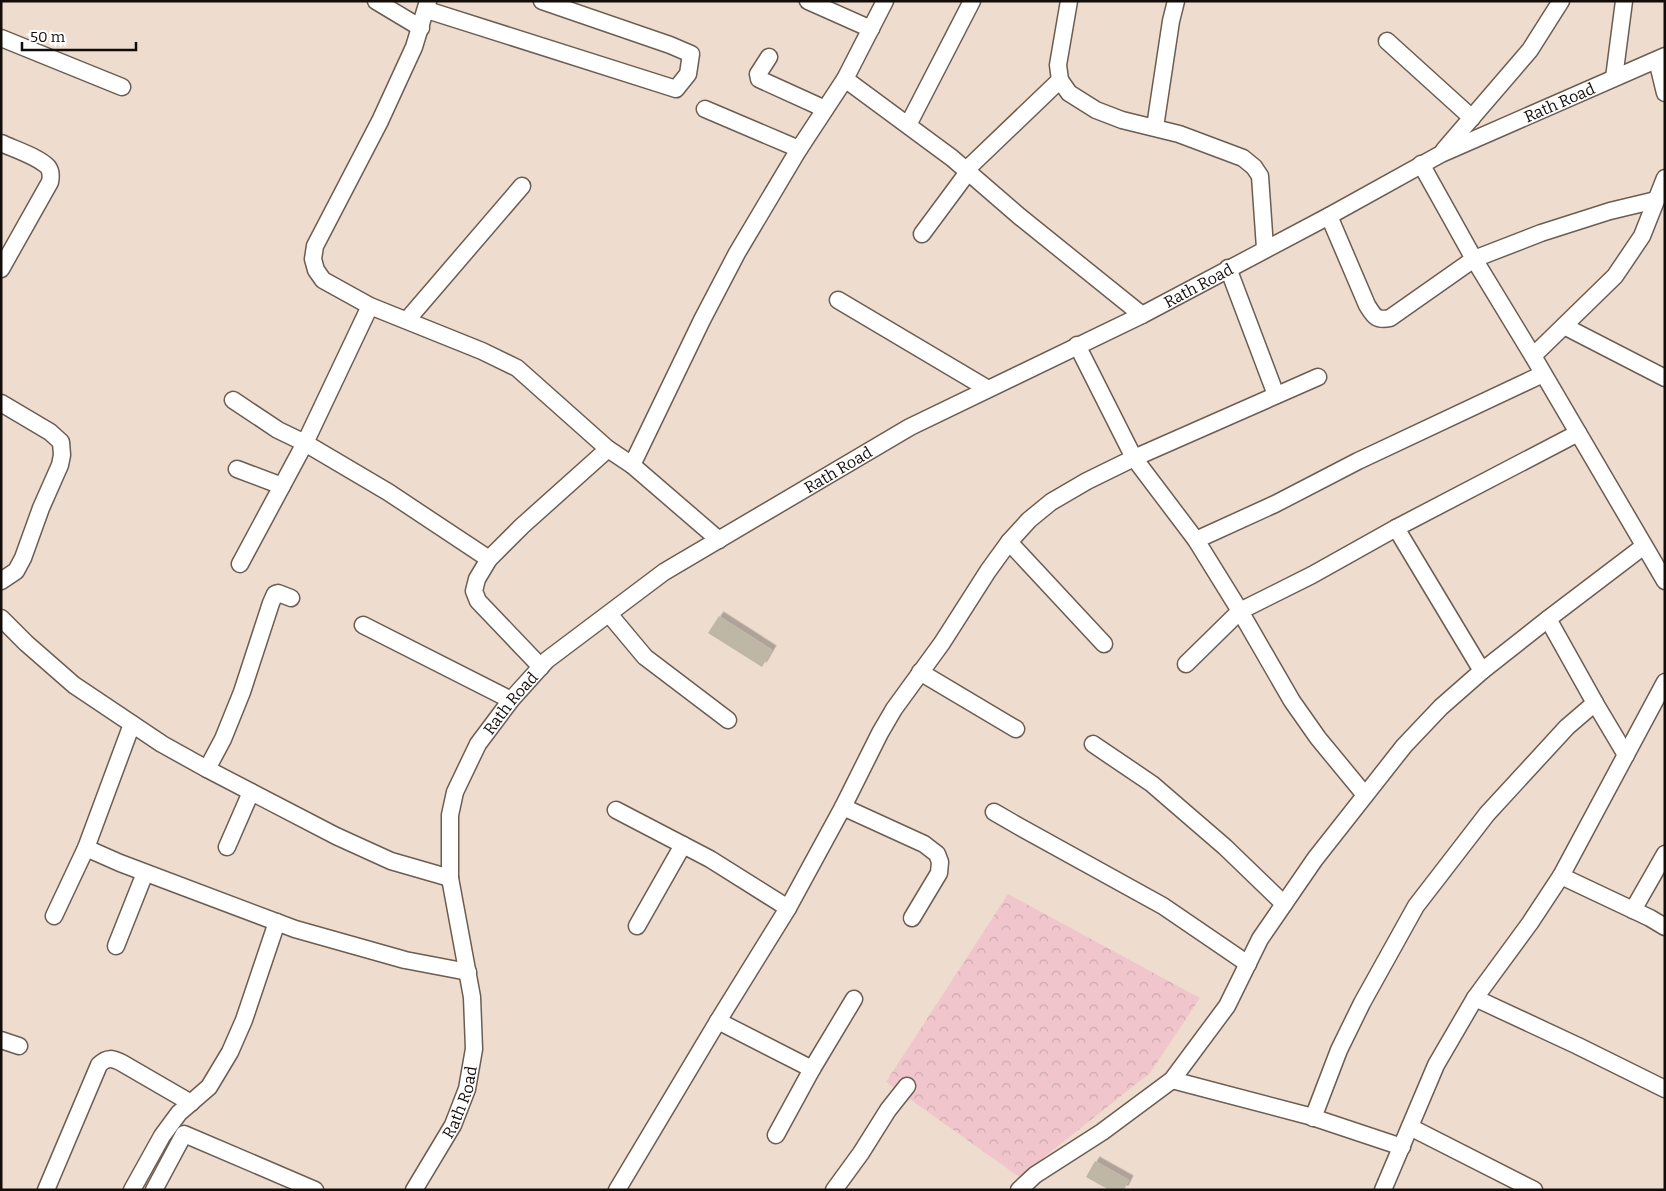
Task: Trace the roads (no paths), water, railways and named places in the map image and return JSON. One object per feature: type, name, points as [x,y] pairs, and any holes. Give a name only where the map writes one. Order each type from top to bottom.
[{"type":"street","points":[[376,1],[421,28]]},
{"type":"street","points":[[542,1],[691,54],[688,74],[676,89],[428,5],[414,48],[380,121],[315,246],[313,259],[316,270],[323,280],[370,306],[482,351],[517,368],[608,448],[632,465],[719,540]]},
{"type":"street","points":[[808,1],[871,30]]},
{"type":"street","points":[[632,465],[719,286],[799,149],[845,80],[885,1]]},
{"type":"street","points":[[908,125],[972,1]]},
{"type":"street","points":[[1069,1],[1058,65],[1060,80],[1069,93],[1096,110],[1122,120],[1179,134],[1243,158],[1254,167],[1260,176],[1265,248]]},
{"type":"street","points":[[1155,127],[1171,21],[1176,1]]},
{"type":"street","points":[[1441,154],[1530,50],[1562,1]]},
{"type":"street","points":[[1614,78],[1624,1]]},
{"type":"street","points":[[1,38],[122,87]]},
{"type":"street","points":[[1387,41],[1472,118]]},
{"type":"street","points":[[769,57],[758,74],[760,79],[825,109]]},
{"type":"street","points":[[1661,58],[1665,93]]},
{"type":"street","name":"Rath Road","points":[[414,1190],[453,1125],[466,1089],[474,1049],[472,997],[450,878],[450,815],[455,792],[478,744],[511,700],[547,660],[664,572],[910,427],[1142,314],[1329,216],[1441,154],[1661,58]]},
{"type":"street","points":[[845,80],[908,125],[967,171],[1019,216],[1142,314]]},
{"type":"street","points":[[922,234],[967,171],[1060,80]]},
{"type":"street","points":[[705,109],[799,149]]},
{"type":"street","points":[[1,143],[36,159],[48,168],[51,175],[50,182],[1,269]]},
{"type":"street","points":[[1421,164],[1474,259],[1665,581]]},
{"type":"street","points":[[1533,356],[1615,276],[1642,236],[1665,178]]},
{"type":"street","points":[[407,320],[522,186]]},
{"type":"street","points":[[1329,216],[1367,306],[1375,318],[1382,320],[1390,318],[1474,259],[1541,233],[1610,211],[1656,200]]},
{"type":"street","points":[[1228,268],[1276,395]]},
{"type":"street","points":[[838,300],[988,389]]},
{"type":"street","points":[[240,564],[305,443],[370,306]]},
{"type":"street","points":[[1564,326],[1665,378]]},
{"type":"street","points":[[1077,346],[1134,458],[1196,540],[1292,701],[1318,738],[1365,795]]},
{"type":"street","points":[[1196,540],[1275,504],[1358,462],[1543,374]]},
{"type":"street","points":[[617,1190],[788,908],[894,709],[942,643],[1009,542],[1029,520],[1052,502],[1086,481],[1318,377]]},
{"type":"street","points":[[232,400],[278,430],[305,443],[388,492],[489,559]]},
{"type":"street","points":[[1,403],[50,432],[61,442],[62,455],[60,465],[41,508],[23,558],[16,571],[1,581]]},
{"type":"street","points":[[1186,664],[1240,611],[1312,575],[1396,528],[1578,433]]},
{"type":"street","points":[[541,667],[478,601],[474,591],[477,579],[489,559],[522,526],[608,448]]},
{"type":"street","points":[[238,469],[282,486]]},
{"type":"street","points":[[1396,528],[1482,671]]},
{"type":"street","points":[[1009,542],[1104,644]]},
{"type":"street","points":[[1019,1190],[1035,1175],[1102,1132],[1172,1080],[1227,1006],[1260,939],[1315,858],[1404,746],[1441,707],[1482,671],[1644,546]]},
{"type":"street","points":[[207,769],[223,739],[242,692],[270,603],[278,592],[291,598]]},
{"type":"street","points":[[609,614],[646,657],[728,720]]},
{"type":"street","points":[[1,618],[26,643],[74,685],[162,744],[336,836],[391,861],[450,878]]},
{"type":"street","points":[[1548,619],[1626,754]]},
{"type":"street","points":[[363,625],[511,700]]},
{"type":"street","points":[[920,672],[1016,729]]},
{"type":"street","points":[[1383,1190],[1436,1065],[1475,998],[1530,923],[1561,876],[1665,682]]},
{"type":"street","points":[[1313,1118],[1340,1050],[1362,1003],[1416,906],[1487,814],[1567,727],[1595,703]]},
{"type":"street","points":[[54,916],[86,848],[132,724]]},
{"type":"street","points":[[1093,744],[1152,784],[1225,846],[1284,904]]},
{"type":"street","points":[[227,847],[251,792]]},
{"type":"street","points":[[843,807],[924,844],[937,854],[940,862],[939,874],[912,918]]},
{"type":"street","points":[[616,810],[710,859],[788,908]]},
{"type":"street","points":[[994,812],[1163,906],[1248,964]]},
{"type":"street","points":[[637,926],[683,845]]},
{"type":"street","points":[[86,848],[295,929],[405,960],[468,972]]},
{"type":"street","points":[[1634,910],[1665,854]]},
{"type":"street","points":[[116,946],[146,872]]},
{"type":"street","points":[[1561,876],[1665,926]]},
{"type":"street","points":[[132,1190],[162,1136],[179,1113],[209,1087],[230,1052],[244,1020],[278,922]]},
{"type":"street","points":[[1475,998],[1665,1089]]},
{"type":"street","points":[[776,1135],[854,999]]},
{"type":"street","points":[[718,1021],[812,1070]]},
{"type":"street","points":[[1,1040],[19,1046]]},
{"type":"street","points":[[46,1190],[99,1065],[105,1060],[112,1059],[191,1103]]},
{"type":"street","points":[[1172,1080],[1313,1118],[1402,1147]]},
{"type":"street","points":[[834,1190],[861,1153],[888,1110],[907,1086]]},
{"type":"street","points":[[1410,1127],[1534,1190]]},
{"type":"street","points":[[154,1190],[184,1134],[315,1190]]}]
